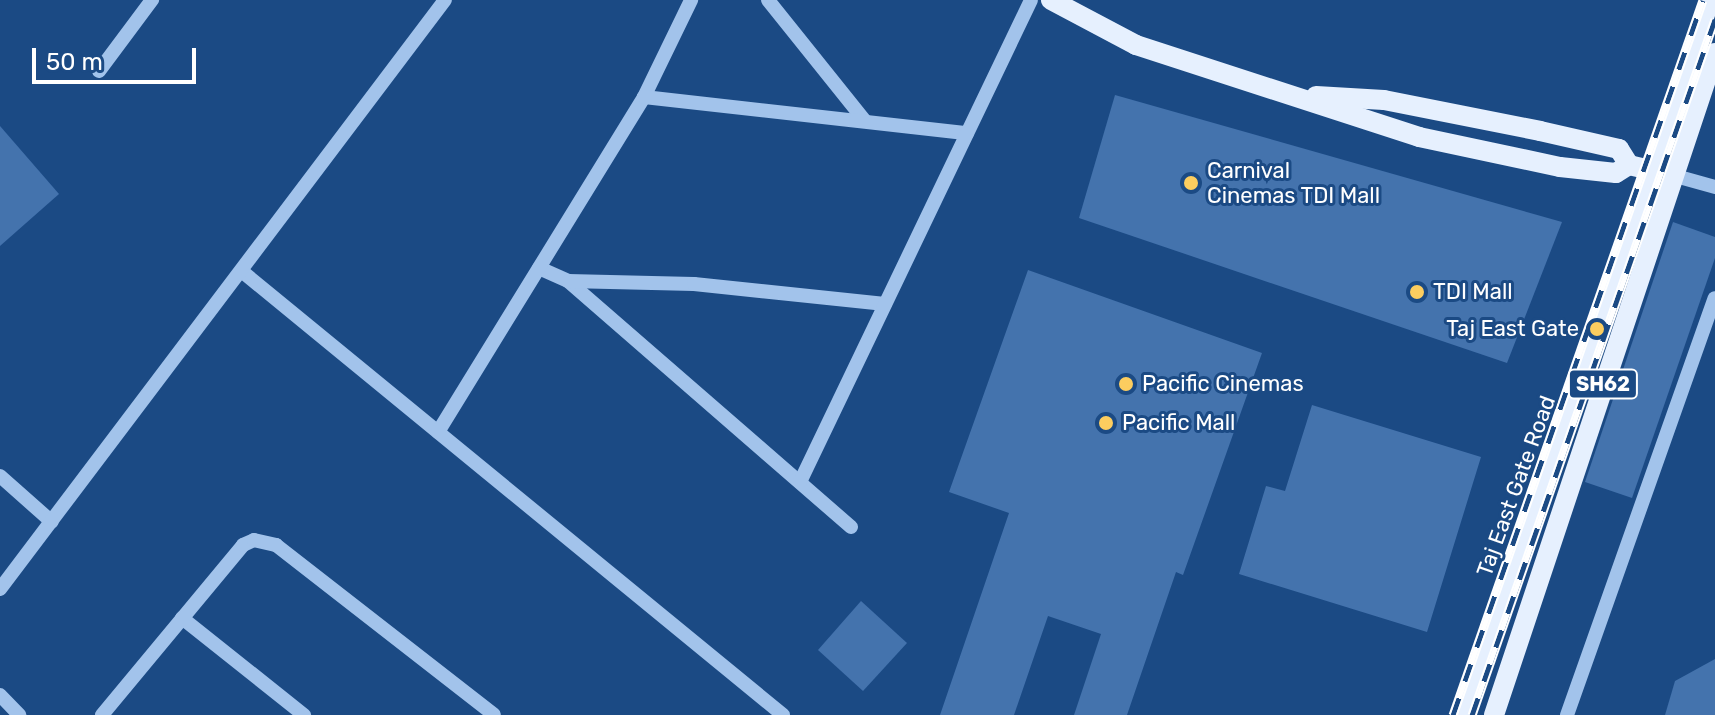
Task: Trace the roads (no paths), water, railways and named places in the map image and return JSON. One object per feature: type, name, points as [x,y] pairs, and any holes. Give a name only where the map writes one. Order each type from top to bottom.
[{"type":"main road","points":[[1051,0],[1136,45],[1304,96],[1364,122],[1449,144],[1560,167],[1616,173],[1629,165],[1672,175]]},
{"type":"main road","name":"Taj East Gate Road","points":[[1460,715],[1710,0]]},
{"type":"main road","name":"SH62","points":[[1494,715],[1715,53]]},
{"type":"main road","points":[[1304,96],[1384,100],[1540,131],[1619,149],[1629,165]]},
{"type":"street","points":[[99,71],[152,0]]},
{"type":"street","points":[[0,589],[244,273],[445,0]]},
{"type":"street","points":[[438,432],[644,97],[691,0]]},
{"type":"street","points":[[768,0],[864,120]]},
{"type":"street","points":[[800,482],[1031,0]]},
{"type":"street","points":[[644,97],[967,133]]},
{"type":"street","points":[[1672,175],[1715,187]]},
{"type":"street","points":[[539,268],[568,281],[851,527]]},
{"type":"street","points":[[244,273],[783,715]]},
{"type":"street","points":[[568,281],[694,284],[885,304]]},
{"type":"street","points":[[1567,715],[1715,298]]},
{"type":"street","points":[[0,476],[52,522]]},
{"type":"street","points":[[102,715],[243,545],[267,541],[494,715]]},
{"type":"street","points":[[182,618],[304,715]]},
{"type":"street","points":[[0,695],[19,715]]},
{"type":"railway","points":[[1453,715],[1703,0]]},
{"type":"railway","points":[[1472,715],[1715,19]]},
{"type":"place","name":"Carnival Cinemas TDI Mall","points":[[1191,183]]},
{"type":"place","name":"TDI Mall","points":[[1417,292]]},
{"type":"place","name":"Taj East Gate","points":[[1597,329]]},
{"type":"place","name":"Pacific Cinemas","points":[[1126,384]]},
{"type":"place","name":"Pacific Mall","points":[[1106,423]]}]
